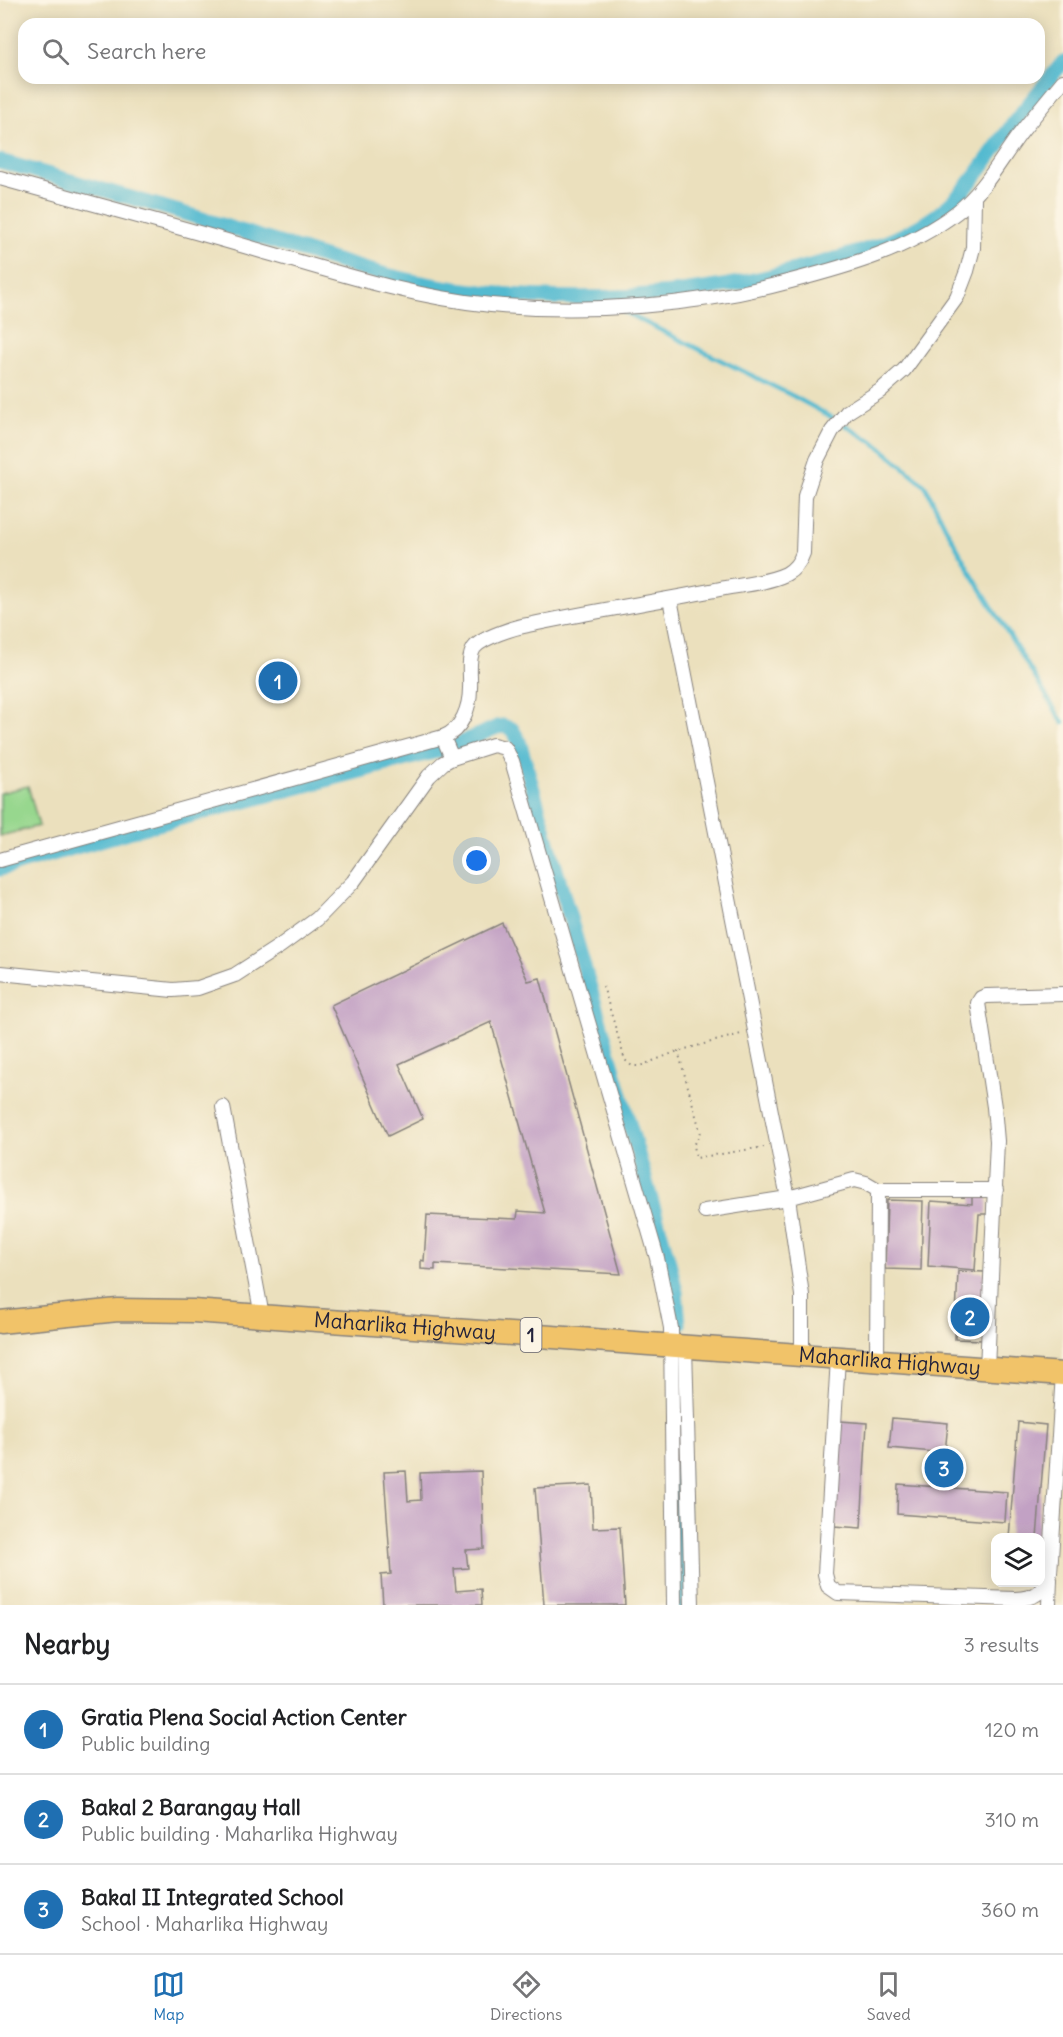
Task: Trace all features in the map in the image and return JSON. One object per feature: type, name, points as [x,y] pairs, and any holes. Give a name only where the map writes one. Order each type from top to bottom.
[{"type":"highway","name":"Maharlika Highway","points":[[0,1322],[118,1310],[193,1311],[1063,1374]]},
{"type":"street","points":[[0,178],[381,285],[454,300],[554,309],[598,308],[691,300],[754,290],[814,276],[872,257],[910,241],[944,221],[974,198],[1019,135],[1063,81]]},
{"type":"street","points":[[0,860],[443,737],[453,732],[464,716],[470,692],[471,654],[479,643],[507,631],[780,576],[789,572],[797,565],[803,553],[805,496],[817,460],[834,427],[847,412],[880,391],[903,370],[957,297],[973,248],[974,198]]},
{"type":"street","points":[[670,599],[788,1198],[802,1295],[802,1355]]},
{"type":"street","points":[[443,737],[453,758]]},
{"type":"street","points":[[0,973],[173,990],[198,988],[228,978],[280,946],[327,910],[353,882],[429,776],[443,763],[477,749],[498,745],[505,748],[512,761],[657,1258],[670,1321],[678,1346],[692,1605]]},
{"type":"street","points":[[987,1369],[996,1190],[996,1124],[979,1000],[986,996],[1063,994]]},
{"type":"street","points":[[223,1107],[262,1316]]},
{"type":"street","points":[[705,1211],[788,1198],[854,1180],[866,1183],[878,1190],[996,1190]]},
{"type":"street","points":[[877,1361],[878,1190]]},
{"type":"street","points":[[674,1605],[678,1346]]},
{"type":"street","points":[[838,1358],[825,1574],[831,1590],[841,1594],[1021,1599],[1038,1594],[1045,1586],[1050,1574]]},
{"type":"street","points":[[1049,1605],[1063,1374]]},
{"type":"path","points":[[603,986],[627,1063],[632,1066],[640,1066],[678,1051],[755,1031]]},
{"type":"path","points":[[678,1051],[701,1134],[693,1145],[696,1158],[777,1144]]},
{"type":"green space","points":[[28,786],[39,826],[0,836],[0,793]]},
{"type":"building","points":[[502,923],[528,981],[540,978],[621,1274],[435,1264],[435,1270],[421,1269],[421,1260],[424,1261],[427,1215],[517,1219],[518,1211],[545,1213],[491,1022],[399,1064],[423,1119],[388,1136],[331,1005]]},
{"type":"building","points":[[972,1195],[988,1195],[987,1214],[979,1214],[975,1270],[928,1266],[931,1201],[972,1204]]},
{"type":"building","points":[[887,1200],[923,1201],[921,1270],[885,1269]]},
{"type":"building","points":[[958,1271],[985,1272],[982,1340],[955,1339]]},
{"type":"building","points":[[892,1418],[948,1423],[945,1453],[889,1448]]},
{"type":"building","points":[[840,1421],[867,1423],[861,1528],[834,1526]]},
{"type":"building","points":[[1018,1422],[1046,1425],[1037,1533],[1009,1533]]},
{"type":"building","points":[[406,1471],[408,1501],[421,1500],[420,1473],[481,1471],[484,1549],[466,1550],[468,1568],[454,1569],[456,1591],[481,1589],[482,1605],[383,1605],[381,1575],[391,1574],[384,1472]]},
{"type":"building","points":[[898,1484],[1007,1492],[1005,1522],[897,1514]]},
{"type":"building","points":[[591,1485],[593,1528],[620,1527],[625,1605],[544,1605],[535,1488]]},
{"type":"waterway","points":[[1045,84],[1063,62]]},
{"type":"waterway","points":[[0,161],[174,210],[343,263],[428,284],[498,294],[541,297],[584,298],[670,293],[755,280],[795,270],[871,248],[908,233],[941,212],[969,184],[1045,84]]},
{"type":"waterway","points":[[624,312],[833,418]]},
{"type":"waterway","points":[[845,425],[879,446],[925,485],[970,571],[1063,723]]},
{"type":"waterway","points":[[454,746],[503,726],[512,729],[519,741],[668,1258],[676,1292],[679,1324]]},
{"type":"waterway","points":[[0,869],[135,830],[441,750]]},
{"type":"waterway","points":[[678,1370],[683,1605]]},
{"type":"place","name":"Gratia Plena Social Action Center","points":[[278,681]]},
{"type":"place","name":"Bakal 2 Barangay Hall","points":[[970,1317]]},
{"type":"place","name":"Bakal II Integrated School","points":[[944,1468]]}]
